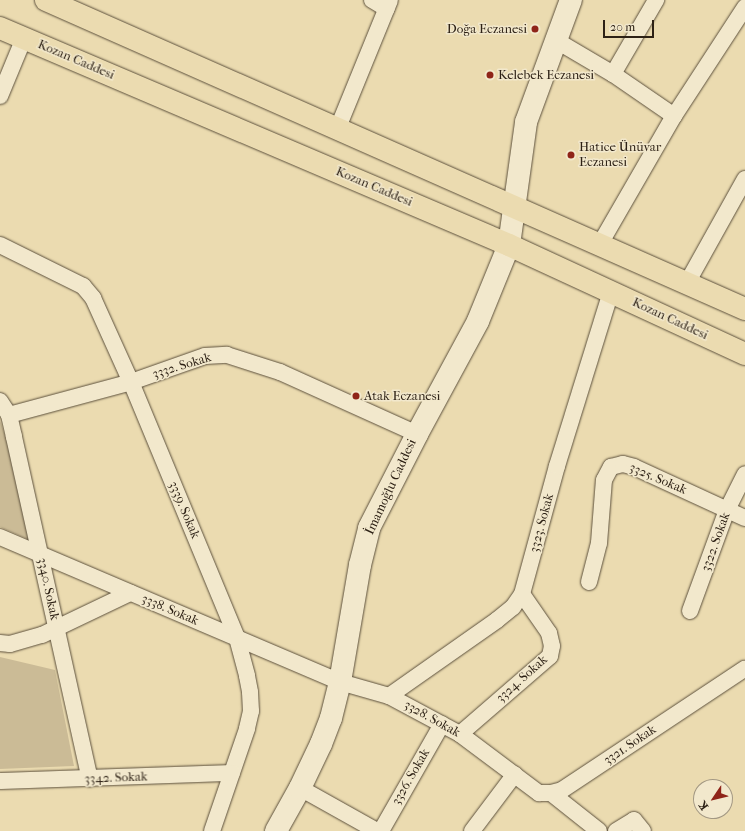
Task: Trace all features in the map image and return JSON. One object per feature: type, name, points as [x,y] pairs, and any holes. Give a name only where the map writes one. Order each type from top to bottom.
[{"type":"highway","points":[[46,0],[337,130],[514,205],[745,309]]},
{"type":"highway","name":"Kozan Caddesi","points":[[0,28],[509,245],[745,354]]},
{"type":"main road","name":"İmamoğlu Caddesi","points":[[276,831],[300,788],[324,737],[340,682],[360,565],[369,528],[417,434],[478,321],[509,245],[526,122],[571,0]]},
{"type":"street","points":[[337,130],[388,4],[372,0]]},
{"type":"street","points":[[613,74],[656,0]]},
{"type":"street","points":[[600,244],[674,116],[745,7]]},
{"type":"street","points":[[0,96],[24,38]]},
{"type":"street","points":[[557,41],[613,74],[674,116]]},
{"type":"street","points":[[687,283],[745,179]]},
{"type":"street","name":"3339. Sokak","points":[[0,245],[83,286],[93,298],[131,382],[237,638],[250,692],[250,711],[247,729],[212,831]]},
{"type":"street","name":"3323. Sokak","points":[[389,696],[498,620],[513,607],[522,594],[557,466],[611,292]]},
{"type":"street","name":"3332. Sokak","points":[[9,415],[131,382],[205,356],[227,355],[280,372],[417,434]]},
{"type":"street","name":"3340. Sokak","points":[[0,401],[9,415],[90,779]]},
{"type":"street","name":"3325. Sokak","points":[[589,582],[599,543],[604,480],[612,467],[623,464],[634,467],[745,518]]},
{"type":"street","name":"3322. Sokak","points":[[690,611],[728,510],[745,474]]},
{"type":"street","name":"3338. Sokak","points":[[0,537],[340,682]]},
{"type":"street","points":[[0,643],[10,644],[24,641],[57,628],[130,593]]},
{"type":"street","name":"3324. Sokak","points":[[460,734],[550,656],[552,646],[549,633],[522,594]]},
{"type":"street","name":"3321. Sokak","points":[[551,794],[562,790],[744,669]]},
{"type":"street","name":"3328. Sokak","points":[[340,682],[389,696],[460,734],[515,774]]},
{"type":"street","name":"3326. Sokak","points":[[381,831],[442,724]]},
{"type":"street","name":"3342. Sokak","points":[[0,781],[232,773]]},
{"type":"street","points":[[472,831],[515,774],[539,793],[551,794],[599,831]]},
{"type":"street","points":[[300,788],[377,831]]},
{"type":"street","points":[[616,831],[634,820],[642,831]]},
{"type":"shaded area","points":[[0,421],[1,423],[39,544],[0,527]]},
{"type":"shaded area","points":[[0,657],[55,670],[74,766],[0,769]]},
{"type":"place","name":"Doğa Eczanesi","points":[[535,29]]},
{"type":"place","name":"Kelebek Eczanesi","points":[[490,75]]},
{"type":"place","name":"Hatice Ünüvar Eczanesi","points":[[571,155]]},
{"type":"place","name":"Atak Eczanesi","points":[[356,396]]}]
